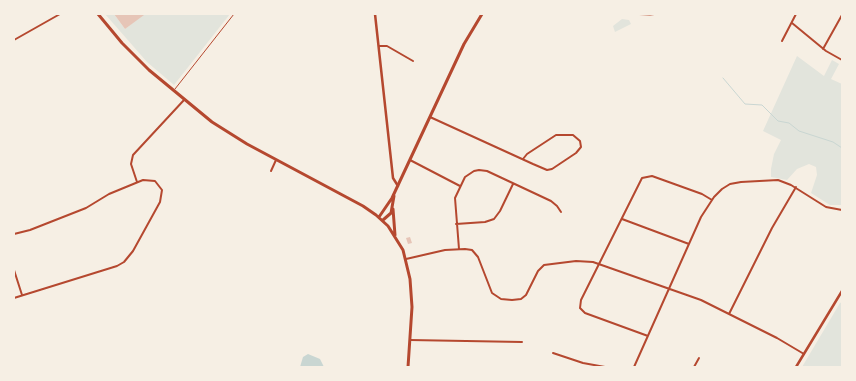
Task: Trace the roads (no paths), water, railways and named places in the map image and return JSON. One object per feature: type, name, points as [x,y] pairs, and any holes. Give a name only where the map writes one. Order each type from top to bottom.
[{"type":"main road","points":[[98,14],[130,52],[173,91],[220,128],[276,160],[363,206],[383,220],[395,235],[406,259],[412,288],[408,367]]},
{"type":"main road","points":[[379,217],[395,193],[464,44],[482,14]]},
{"type":"main road","points":[[395,193],[393,207],[395,235]]},
{"type":"main road","points":[[383,220],[389,215],[393,207]]},
{"type":"street","points":[[14,40],[60,14]]},
{"type":"street","points":[[375,14],[393,178],[398,186]]},
{"type":"street","points":[[782,41],[796,14]]},
{"type":"street","points":[[823,49],[842,15]]},
{"type":"street","points":[[792,23],[823,49],[842,60]]},
{"type":"street","points":[[379,46],[387,46],[413,61]]},
{"type":"street","points":[[137,182],[131,164],[133,155],[184,100]]},
{"type":"street","points":[[430,117],[523,159],[550,170],[578,152],[581,147],[580,141],[573,135],[556,135],[527,154],[523,159]]},
{"type":"street","points":[[271,171],[276,160]]},
{"type":"street","points":[[410,160],[460,186]]},
{"type":"street","points":[[458,249],[455,201],[460,186],[469,173],[479,170],[513,184],[553,202],[561,212]]},
{"type":"street","points":[[648,336],[587,314],[582,310],[580,302],[640,182],[646,176],[654,177],[702,194],[712,200]]},
{"type":"street","points":[[14,234],[30,230],[86,208],[106,196],[137,182],[145,180],[155,182],[160,186],[162,195],[127,260],[117,266],[14,298]]},
{"type":"street","points":[[634,367],[701,217],[712,200],[727,186],[741,182],[774,180],[787,182],[823,206],[831,209],[842,210]]},
{"type":"street","points":[[456,224],[485,222],[494,219],[500,211],[513,184]]},
{"type":"street","points":[[729,314],[772,228],[796,187]]},
{"type":"street","points":[[622,219],[689,244]]},
{"type":"street","points":[[406,259],[435,252],[468,249],[476,253],[490,291],[496,297],[505,300],[515,300],[525,296],[539,269],[546,264],[585,261],[599,264],[698,299],[804,354]]},
{"type":"street","points":[[14,270],[22,295]]},
{"type":"street","points":[[796,367],[842,291]]},
{"type":"street","points":[[410,340],[522,342]]},
{"type":"street","points":[[553,353],[583,363],[605,367]]},
{"type":"street","points":[[694,367],[699,358]]},
{"type":"lane","points":[[173,91],[234,14]]},
{"type":"lane","points":[[628,14],[659,14]]},
{"type":"waterway","points":[[723,78],[745,104],[762,105],[778,121],[789,123],[799,131],[833,142],[842,148]]}]
